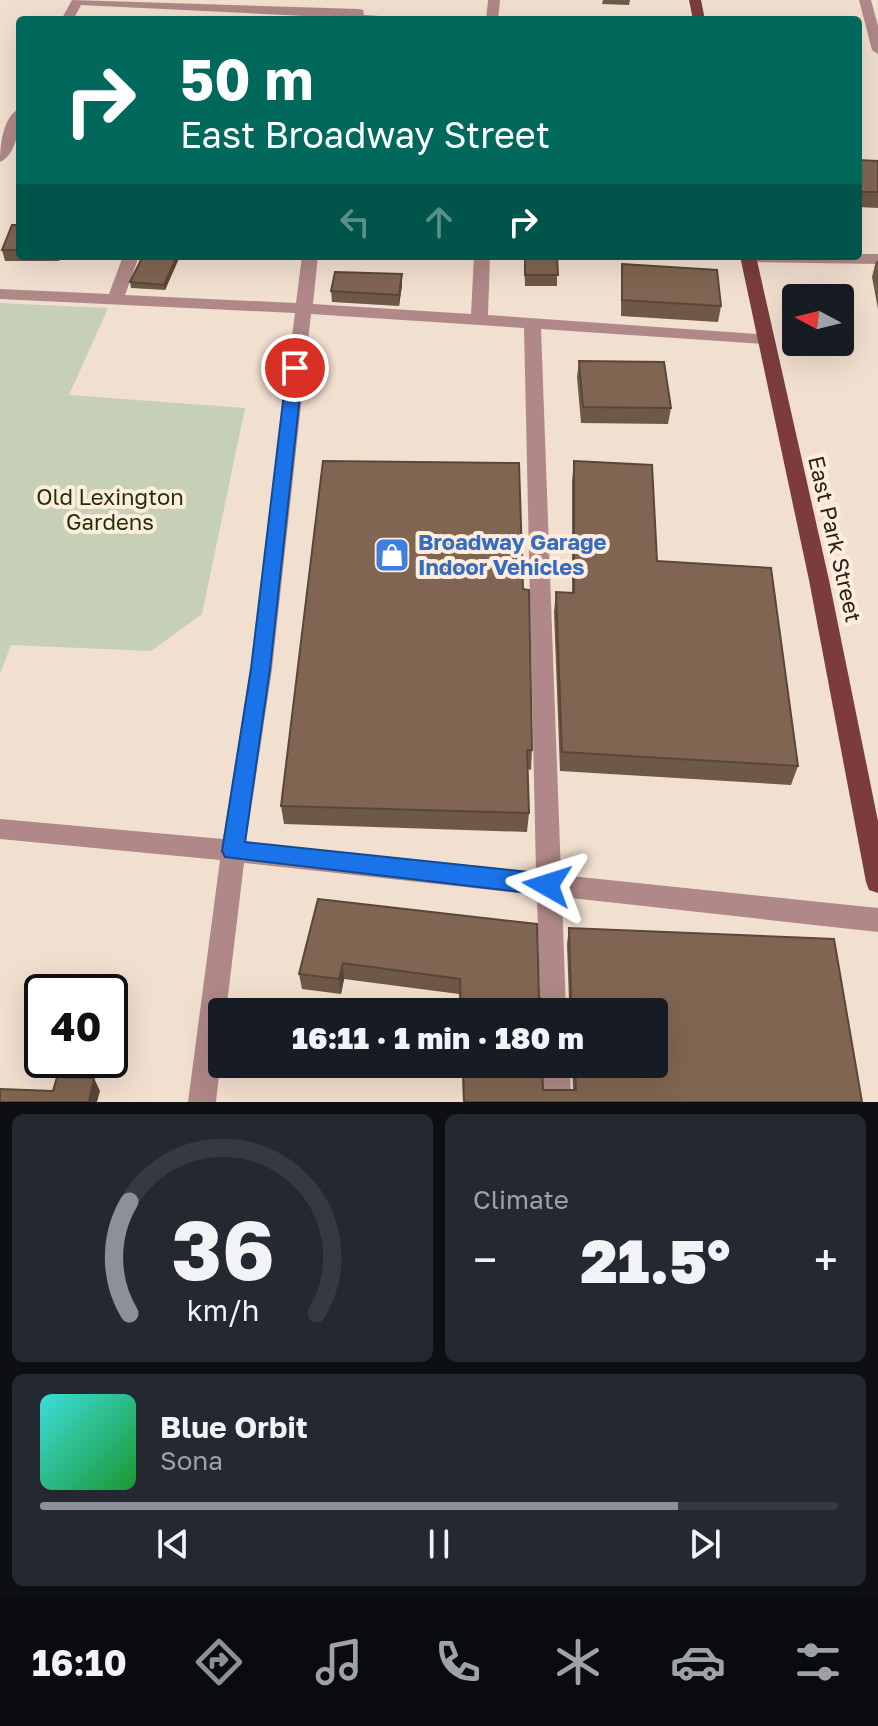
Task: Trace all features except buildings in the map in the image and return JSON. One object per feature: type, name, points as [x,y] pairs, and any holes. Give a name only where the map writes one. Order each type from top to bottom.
[{"type":"main road","name":"East Park Street","points":[[749,260],[819,580],[878,882]]},
{"type":"street","points":[[865,0],[878,50]]},
{"type":"street","points":[[77,1],[219,14],[359,13]]},
{"type":"street","points":[[0,158],[16,121]]},
{"type":"street","points":[[115,300],[130,260]]},
{"type":"street","points":[[202,1102],[233,851],[261,669],[309,260]]},
{"type":"street","points":[[479,319],[482,260]]},
{"type":"street","points":[[0,294],[302,308],[764,339]]},
{"type":"street","points":[[532,322],[552,998]]},
{"type":"street","points":[[0,829],[878,920]]},
{"type":"street","points":[[556,1078],[557,1102]]},
{"type":"green space","name":"Old Lexington Gardens","points":[[0,303],[108,308],[69,395],[245,408],[202,614],[151,651],[11,645],[0,674]]},
{"type":"place","name":"Broadway Garage Indoor Vehicles","points":[[392,555]]},
{"type":"route","points":[[295,368],[261,669],[233,851],[547,885]]}]
